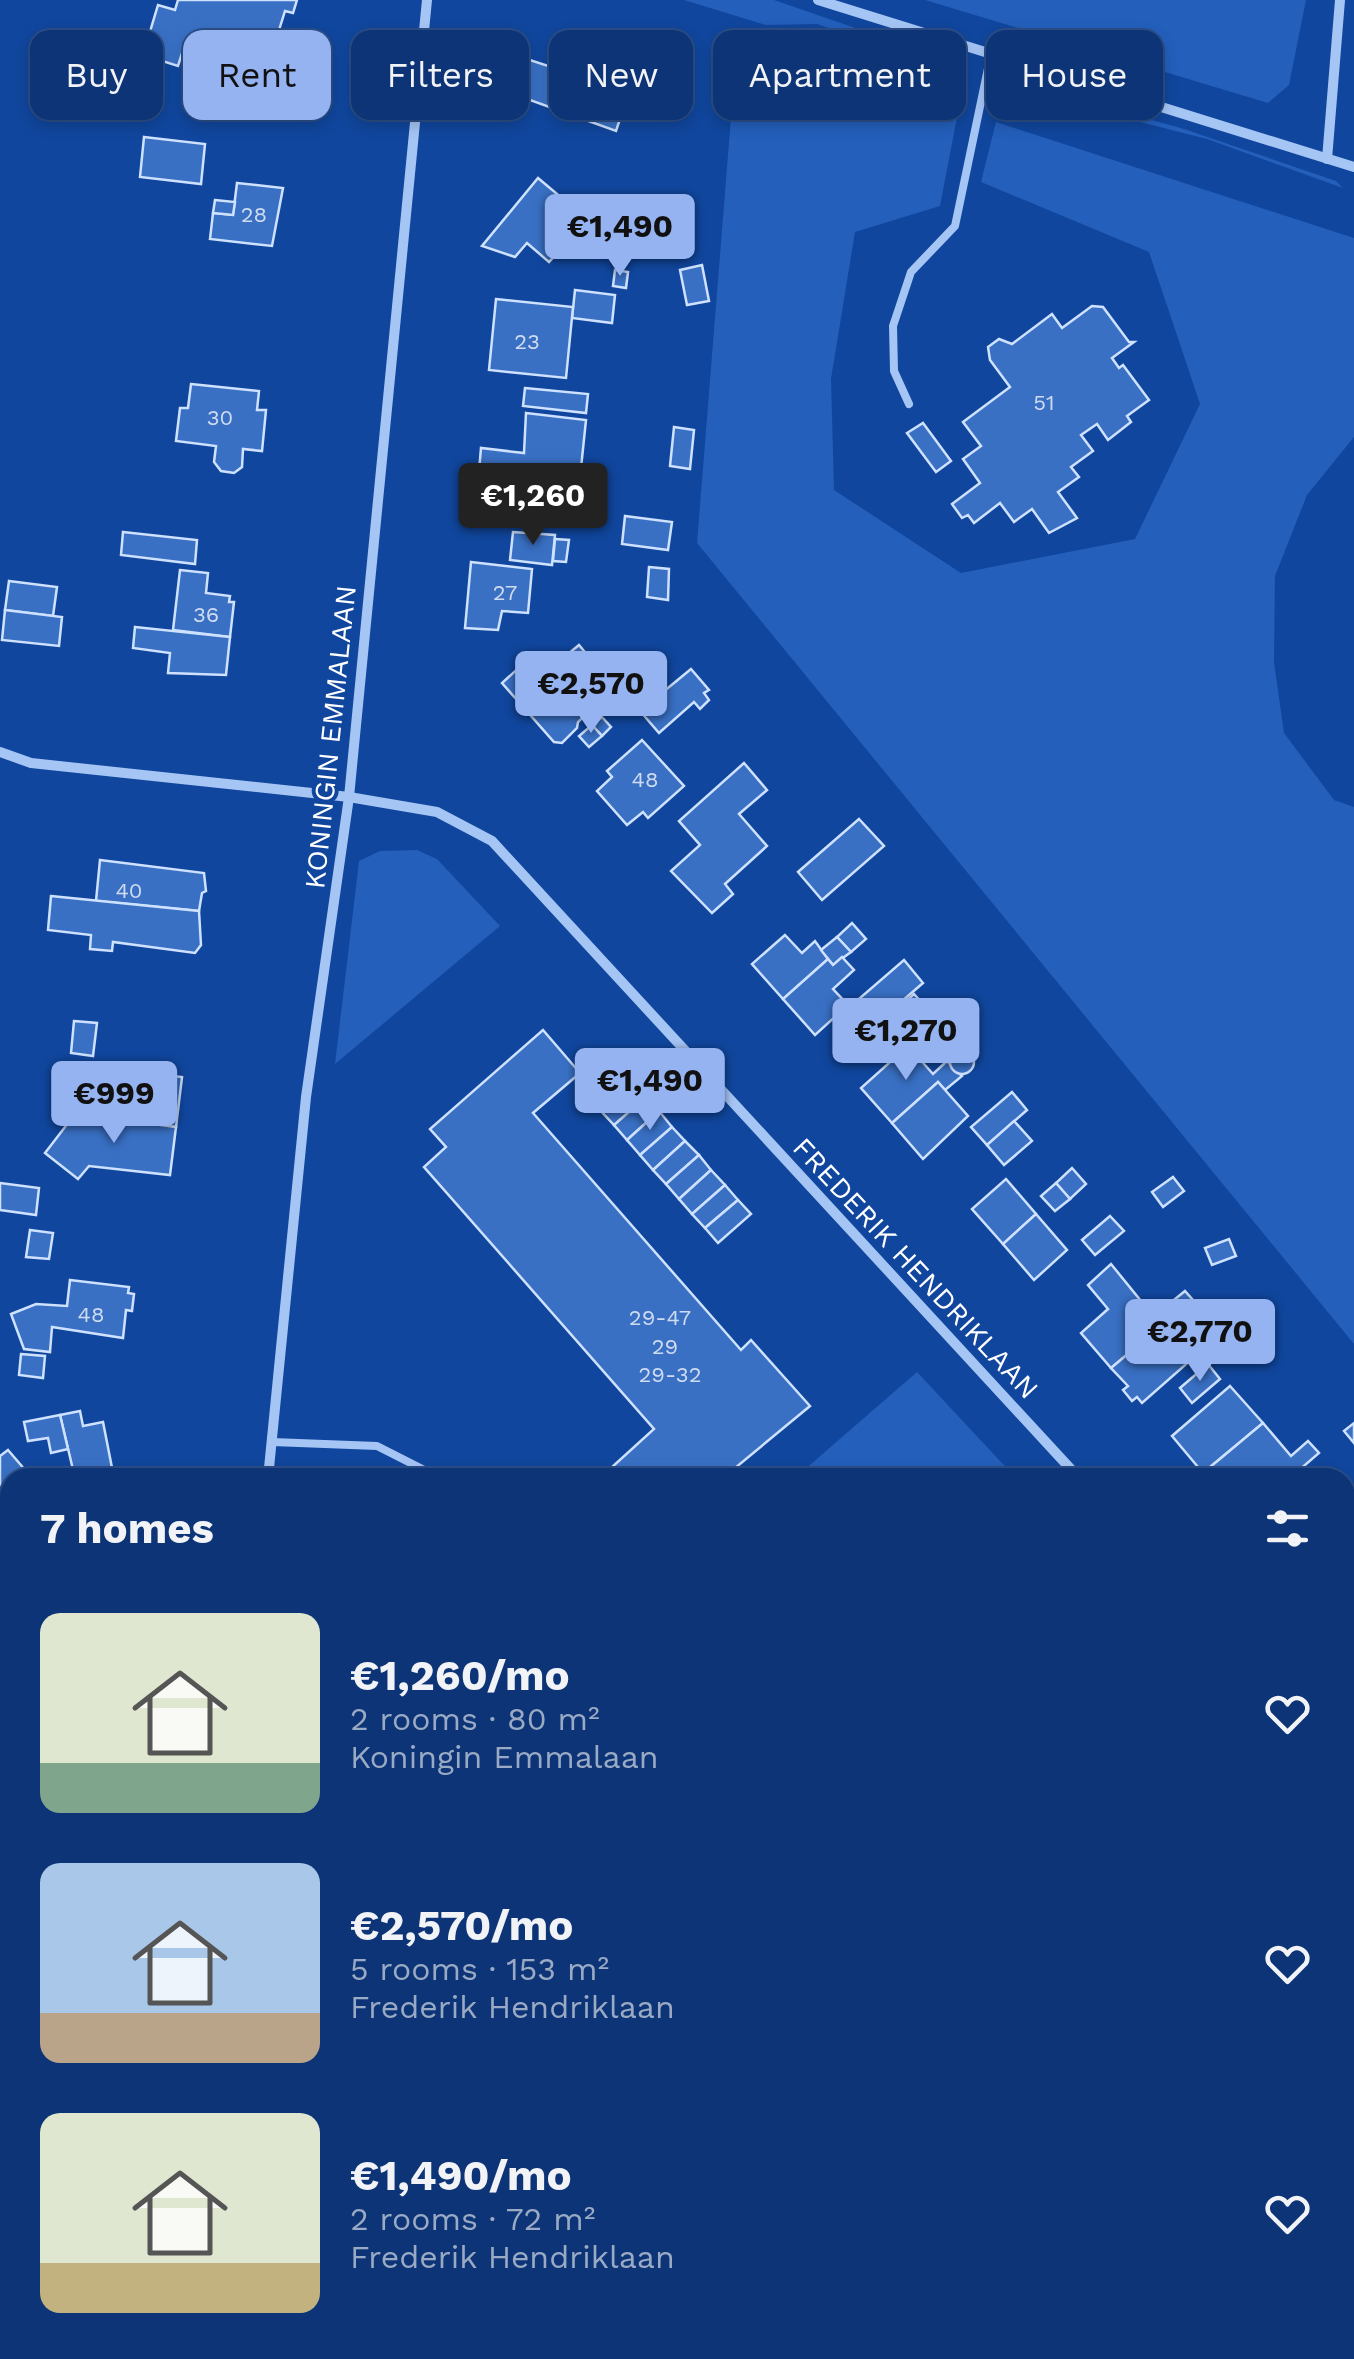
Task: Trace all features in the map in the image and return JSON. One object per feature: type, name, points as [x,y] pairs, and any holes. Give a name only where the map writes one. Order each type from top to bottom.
[{"type":"street","name":"KONINGIN EMMALAAN","points":[[269,1468],[306,1097],[349,797],[427,0]]},
{"type":"street","points":[[818,0],[986,52]]},
{"type":"street","points":[[1327,158],[1340,0]]},
{"type":"street","points":[[1163,107],[1354,166]]},
{"type":"street","name":"FREDERIK HENDRIKLAAN","points":[[0,752],[32,762],[349,797],[437,812],[492,840],[1068,1468]]},
{"type":"lane","points":[[909,404],[894,370],[893,326],[911,272],[955,226],[986,78]]},
{"type":"lane","points":[[272,1442],[378,1446],[421,1468]]},
{"type":"shaded area","points":[[684,0],[774,0],[861,30],[835,30],[817,24],[766,25]]},
{"type":"shaded area","points":[[925,0],[1306,0],[1289,85],[1268,103],[1163,71],[1163,30],[1025,30]]},
{"type":"shaded area","points":[[731,120],[956,120],[940,206],[855,232],[831,379],[834,490],[961,573],[1135,539],[1200,404],[1149,252],[981,182],[996,122],[1354,238],[1354,437],[1307,495],[1275,576],[1274,662],[1284,733],[1334,800],[1354,807],[1354,1344],[697,543]]},
{"type":"shaded area","points":[[1132,120],[1152,120],[1184,129],[1336,181],[1343,188],[1207,139]]},
{"type":"shaded area","points":[[417,850],[437,859],[500,926],[335,1064],[359,861],[380,851]]},
{"type":"shaded area","points":[[917,1372],[1007,1468],[806,1468]]},
{"type":"building","points":[[178,0],[297,0],[293,13],[285,11],[279,30],[183,30],[178,66],[163,61],[163,30],[150,30],[158,5],[175,10]]},
{"type":"building","points":[[529,60],[548,66],[549,62],[549,107],[529,100]]},
{"type":"building","points":[[585,120],[620,120],[616,131]]},
{"type":"building","points":[[144,137],[205,144],[201,184],[140,177]]},
{"type":"building","points":[[538,178],[588,220],[549,262],[527,243],[515,257],[482,246]]},
{"type":"building","points":[[237,183],[283,188],[272,246],[210,239],[213,213],[233,215]]},
{"type":"building","points":[[215,200],[235,202],[233,215],[213,213]]},
{"type":"building","points":[[702,265],[709,301],[687,305],[680,270]]},
{"type":"building","points":[[615,270],[628,272],[626,288],[613,286]]},
{"type":"building","points":[[575,290],[615,295],[612,323],[572,318]]},
{"type":"building","points":[[496,299],[573,307],[566,378],[489,370]]},
{"type":"building","points":[[1092,306],[1103,307],[1129,342],[1134,342],[1112,358],[1119,368],[1123,365],[1149,400],[1127,416],[1131,422],[1108,440],[1097,424],[1081,435],[1093,451],[1071,467],[1079,477],[1058,492],[1077,518],[1049,533],[1032,509],[1014,522],[1000,503],[974,523],[968,515],[962,518],[952,504],[980,483],[963,459],[981,446],[963,422],[1010,387],[990,360],[988,347],[999,339],[1012,344],[1052,314],[1062,328]]},
{"type":"building","points":[[191,384],[259,391],[257,410],[266,410],[262,451],[243,449],[242,467],[234,473],[221,471],[214,462],[216,446],[176,441],[180,408],[188,408]]},
{"type":"building","points":[[525,388],[588,394],[586,413],[523,406]]},
{"type":"building","points":[[526,413],[586,420],[581,468],[604,471],[601,504],[477,494],[481,448],[524,453]]},
{"type":"building","points":[[923,423],[951,461],[936,472],[907,433]]},
{"type":"building","points":[[674,427],[694,430],[690,469],[670,466]]},
{"type":"building","points":[[625,516],[672,522],[668,550],[622,544]]},
{"type":"building","points":[[123,532],[197,540],[195,564],[121,555]]},
{"type":"building","points":[[513,532],[555,535],[552,565],[510,560]]},
{"type":"building","points":[[555,539],[569,540],[566,562],[553,561]]},
{"type":"building","points":[[471,562],[532,569],[528,613],[502,611],[498,630],[465,628]]},
{"type":"building","points":[[649,567],[669,569],[668,600],[647,597]]},
{"type":"building","points":[[180,570],[208,573],[206,593],[230,596],[229,602],[234,602],[230,637],[173,630]]},
{"type":"building","points":[[9,581],[57,587],[53,616],[5,610]]},
{"type":"building","points":[[5,610],[62,617],[59,646],[2,640]]},
{"type":"building","points":[[135,627],[230,637],[226,675],[168,673],[170,653],[133,648]]},
{"type":"building","points":[[579,645],[609,681],[609,691],[562,743],[554,742],[502,683],[533,655],[547,671]]},
{"type":"building","points":[[691,669],[709,690],[704,693],[709,700],[700,709],[694,702],[659,733],[640,711]]},
{"type":"building","points":[[602,717],[611,727],[602,736],[592,725]]},
{"type":"building","points":[[592,725],[602,736],[589,747],[579,736]]},
{"type":"building","points":[[642,740],[684,786],[648,818],[643,812],[627,825],[597,791],[612,777],[607,771]]},
{"type":"building","points":[[744,763],[767,790],[739,814],[767,846],[725,884],[733,894],[712,913],[671,871],[700,845],[679,821]]},
{"type":"building","points":[[859,819],[884,846],[822,900],[798,872]]},
{"type":"building","points":[[100,860],[204,873],[206,891],[202,893],[199,911],[96,901]]},
{"type":"building","points":[[51,896],[199,911],[201,945],[195,953],[113,942],[112,951],[90,949],[91,935],[48,930]]},
{"type":"building","points":[[852,923],[866,939],[851,952],[837,937]]},
{"type":"building","points":[[785,935],[802,953],[815,941],[828,959],[783,999],[752,964]]},
{"type":"building","points":[[837,937],[851,952],[833,965],[821,950]]},
{"type":"building","points":[[842,957],[854,970],[833,989],[848,1005],[815,1035],[783,999],[828,959],[833,965]]},
{"type":"building","points":[[904,960],[923,983],[873,1026],[853,1004]]},
{"type":"building","points":[[914,994],[932,1014],[886,1054],[869,1034]]},
{"type":"building","points":[[74,1021],[97,1023],[93,1056],[71,1053]]},
{"type":"building","points":[[543,1030],[580,1073],[533,1113],[741,1350],[751,1340],[810,1406],[735,1468],[611,1468],[654,1429],[424,1167],[446,1147],[430,1129]]},
{"type":"building","points":[[908,1046],[933,1074],[947,1061],[962,1076],[945,1090],[938,1082],[892,1123],[861,1088]]},
{"type":"building","points":[[962,1050],[974,1062],[962,1074],[950,1062]]},
{"type":"building","points":[[96,1067],[182,1077],[176,1127],[125,1121],[128,1097],[93,1093]]},
{"type":"building","points":[[620,1068],[633,1082],[600,1110],[588,1096]]},
{"type":"building","points":[[633,1082],[646,1097],[614,1125],[600,1110]]},
{"type":"building","points":[[938,1082],[968,1116],[923,1159],[892,1123]]},
{"type":"building","points":[[1012,1092],[1027,1110],[987,1145],[971,1127]]},
{"type":"building","points":[[646,1097],[659,1111],[627,1140],[614,1125]]},
{"type":"building","points":[[659,1111],[672,1127],[640,1155],[627,1140]]},
{"type":"building","points":[[75,1114],[176,1127],[170,1175],[89,1166],[78,1179],[45,1153]]},
{"type":"building","points":[[1014,1121],[1032,1141],[1004,1165],[987,1145]]},
{"type":"building","points":[[672,1127],[685,1141],[653,1170],[640,1155]]},
{"type":"building","points":[[685,1141],[699,1155],[666,1184],[653,1170]]},
{"type":"building","points":[[699,1155],[711,1170],[679,1199],[666,1184]]},
{"type":"building","points":[[1072,1168],[1086,1184],[1070,1199],[1056,1183]]},
{"type":"building","points":[[711,1170],[725,1185],[692,1214],[679,1199]]},
{"type":"building","points":[[1173,1177],[1184,1191],[1163,1207],[1152,1192]]},
{"type":"building","points":[[1006,1179],[1036,1214],[1003,1244],[972,1209]]},
{"type":"building","points":[[0,1183],[39,1188],[36,1215],[0,1210]]},
{"type":"building","points":[[1056,1183],[1070,1199],[1055,1211],[1041,1196]]},
{"type":"building","points":[[725,1185],[738,1200],[705,1228],[692,1214]]},
{"type":"building","points":[[738,1200],[751,1214],[718,1243],[705,1228]]},
{"type":"building","points":[[1036,1214],[1067,1250],[1034,1280],[1003,1244]]},
{"type":"building","points":[[1110,1216],[1124,1231],[1095,1255],[1082,1240]]},
{"type":"building","points":[[30,1230],[53,1233],[49,1259],[26,1257]]},
{"type":"building","points":[[1229,1239],[1236,1256],[1212,1265],[1205,1248]]},
{"type":"building","points":[[1111,1264],[1154,1317],[1169,1304],[1184,1322],[1169,1336],[1161,1326],[1111,1368],[1081,1333],[1108,1309],[1088,1285]]},
{"type":"building","points":[[70,1280],[129,1287],[128,1293],[134,1294],[132,1311],[126,1310],[123,1338],[52,1327],[50,1352],[24,1349],[11,1314],[36,1304],[67,1306]]},
{"type":"building","points":[[1185,1291],[1200,1308],[1184,1322],[1169,1304]]},
{"type":"building","points":[[1161,1326],[1170,1344],[1175,1341],[1192,1359],[1142,1403],[1137,1397],[1132,1401],[1123,1390],[1128,1386],[1111,1368]]},
{"type":"building","points":[[21,1354],[45,1356],[43,1378],[19,1375]]},
{"type":"building","points":[[1208,1364],[1220,1379],[1192,1403],[1180,1388]]},
{"type":"building","points":[[1230,1386],[1263,1423],[1209,1468],[1199,1468],[1172,1436]]},
{"type":"building","points":[[80,1411],[83,1426],[103,1422],[112,1468],[73,1468],[60,1415]]},
{"type":"building","points":[[60,1415],[68,1449],[51,1453],[48,1438],[28,1441],[24,1422]]},
{"type":"building","points":[[1263,1423],[1291,1456],[1308,1441],[1319,1453],[1302,1468],[1209,1468]]},
{"type":"building","points":[[1354,1423],[1354,1443],[1344,1431]]},
{"type":"building","points":[[8,1450],[23,1468],[0,1468],[0,1456]]}]
